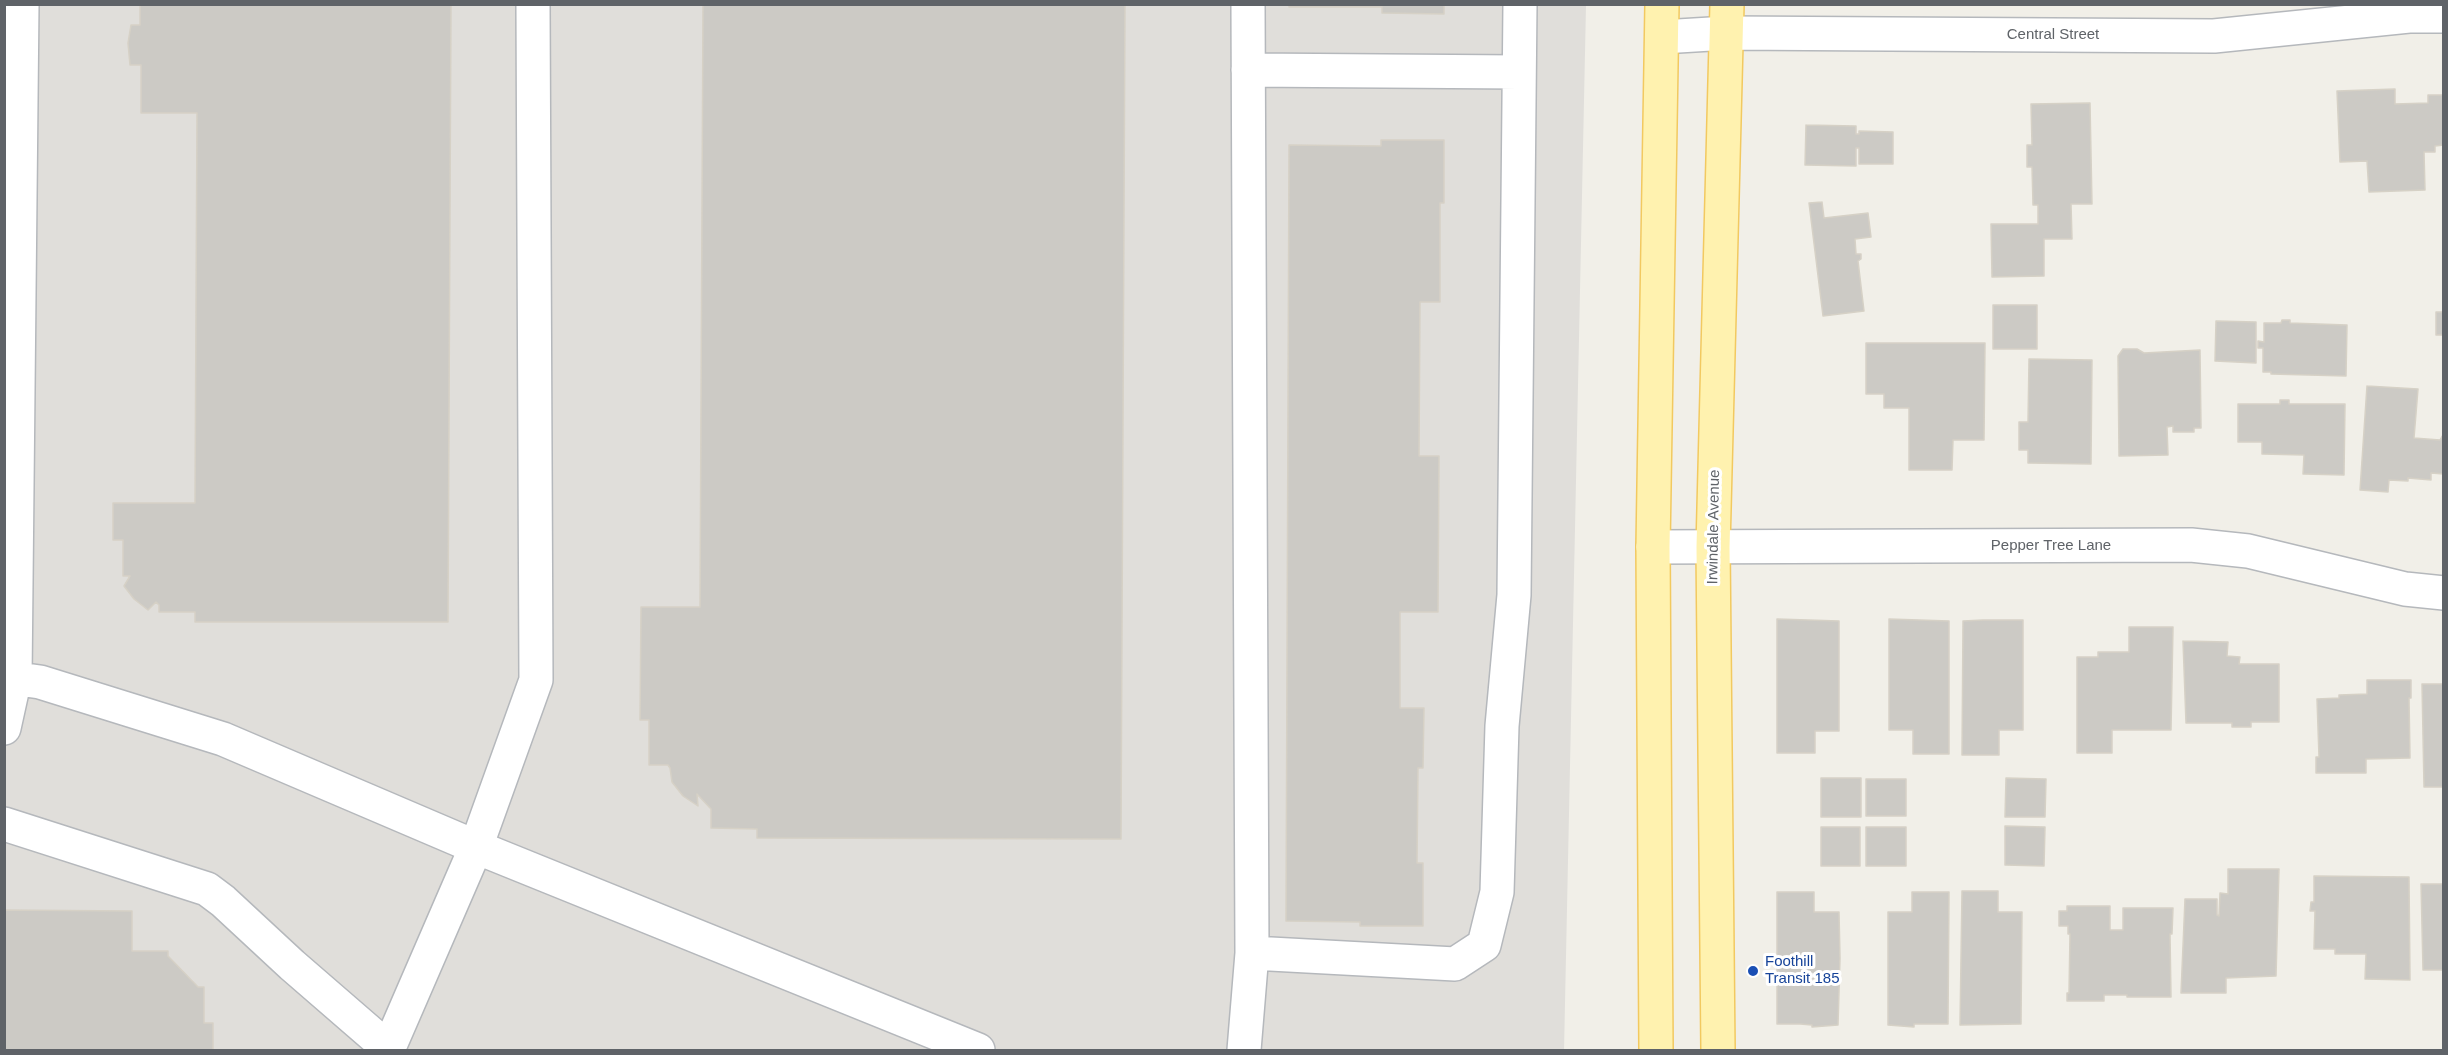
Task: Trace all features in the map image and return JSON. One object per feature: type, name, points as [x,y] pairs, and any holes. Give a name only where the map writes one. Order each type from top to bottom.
[{"type":"main road","points":[[1656,1050],[1653,547],[1662,4]]},
{"type":"main road","name":"Irwindale Avenue","points":[[1718,1050],[1713,547],[1727,19]]},
{"type":"street","points":[[4,728],[10,677],[13,82],[22,4]]},
{"type":"street","points":[[4,824],[207,889],[389,1050],[476,848],[536,680],[533,4]]},
{"type":"street","points":[[1244,1050],[1252,953],[1248,4]]},
{"type":"street","points":[[1252,953],[1455,964],[1484,945],[1497,892],[1502,726],[1514,595],[1520,4]]},
{"type":"street","name":"Central Street","points":[[1662,37],[1727,19],[2214,36],[2409,16],[2444,16]]},
{"type":"street","points":[[1248,70],[1520,72]]},
{"type":"street","name":"Pepper Tree Lane","points":[[1653,547],[2191,545],[2248,551],[2405,589],[2444,593]]},
{"type":"street","points":[[10,677],[40,682],[223,738],[476,848],[978,1050]]},
{"type":"shaded area","points":[[5,5],[1586,5],[1564,1050],[5,1050]]},
{"type":"building","points":[[140,4],[451,4],[448,622],[195,622],[195,612],[159,612],[159,605],[156,602],[148,610],[134,599],[124,586],[130,576],[123,576],[123,540],[113,540],[113,503],[195,503],[197,113],[141,113],[141,65],[130,65],[128,43],[131,25],[140,25]]},
{"type":"building","points":[[703,4],[1125,4],[1121,839],[757,838],[757,829],[711,828],[711,809],[697,794],[698,806],[683,796],[672,782],[668,765],[649,765],[649,720],[640,720],[641,607],[700,607]]},
{"type":"building","points":[[1289,4],[1444,4],[1444,14],[1382,13],[1382,7],[1289,7]]},
{"type":"building","points":[[2395,89],[2395,104],[2428,103],[2428,95],[2444,95],[2444,145],[2435,146],[2435,152],[2424,152],[2425,190],[2369,192],[2367,161],[2340,162],[2337,91]]},
{"type":"building","points":[[2090,103],[2092,204],[2071,204],[2072,239],[2044,239],[2044,276],[1992,277],[1991,224],[2038,224],[2038,205],[2033,205],[2032,167],[2027,167],[2027,145],[2032,145],[2031,104]]},
{"type":"building","points":[[1806,125],[1856,126],[1856,134],[1859,134],[1859,131],[1893,132],[1893,164],[1859,164],[1859,148],[1856,148],[1856,166],[1805,165]]},
{"type":"building","points":[[1381,140],[1444,140],[1444,203],[1440,203],[1440,302],[1420,302],[1419,456],[1439,456],[1438,612],[1400,612],[1400,708],[1424,708],[1423,768],[1418,768],[1417,863],[1423,863],[1423,926],[1360,926],[1360,922],[1286,921],[1289,145],[1381,146]]},
{"type":"building","points":[[1822,202],[1824,218],[1868,213],[1871,237],[1855,239],[1856,254],[1861,254],[1861,259],[1858,261],[1864,311],[1823,316],[1809,203]]},
{"type":"building","points":[[1993,305],[2037,305],[2037,349],[1993,349]]},
{"type":"building","points":[[2443,310],[2444,354],[2443,335],[2436,335],[2436,312],[2443,312]]},
{"type":"building","points":[[2282,320],[2290,320],[2290,323],[2347,325],[2346,376],[2263,372],[2263,348],[2258,348],[2258,341],[2264,342],[2264,323],[2281,323]]},
{"type":"building","points":[[2216,321],[2256,322],[2256,363],[2215,361]]},
{"type":"building","points":[[1866,343],[1985,343],[1984,440],[1953,440],[1952,470],[1909,470],[1909,408],[1884,408],[1884,394],[1866,394]]},
{"type":"building","points":[[2123,349],[2137,349],[2144,353],[2200,350],[2201,428],[2194,428],[2194,432],[2173,432],[2173,426],[2167,427],[2168,455],[2119,456],[2118,356]]},
{"type":"building","points":[[2029,359],[2092,360],[2091,464],[2028,463],[2028,450],[2019,450],[2019,422],[2028,422]]},
{"type":"building","points":[[2367,386],[2418,389],[2414,438],[2440,440],[2444,433],[2444,474],[2431,473],[2431,480],[2408,478],[2408,481],[2389,480],[2388,492],[2360,490]]},
{"type":"building","points":[[2280,400],[2289,400],[2289,404],[2345,404],[2344,475],[2303,474],[2304,455],[2262,454],[2262,442],[2238,442],[2238,404],[2280,404]]},
{"type":"building","points":[[1777,619],[1839,621],[1839,731],[1815,731],[1815,753],[1777,753]]},
{"type":"building","points":[[1889,619],[1949,621],[1949,754],[1913,754],[1913,730],[1889,730]]},
{"type":"building","points":[[2023,620],[2023,730],[1999,730],[1999,755],[1962,755],[1963,621]]},
{"type":"building","points":[[2129,627],[2173,627],[2171,730],[2112,730],[2112,753],[2077,753],[2077,657],[2098,657],[2098,652],[2129,652]]},
{"type":"building","points":[[2183,641],[2228,642],[2227,656],[2240,657],[2239,664],[2279,664],[2279,722],[2251,722],[2251,727],[2232,727],[2232,723],[2186,723]]},
{"type":"building","points":[[2367,680],[2411,680],[2410,758],[2366,759],[2366,773],[2316,773],[2316,757],[2319,757],[2317,699],[2367,694]]},
{"type":"building","points":[[2422,684],[2444,684],[2444,787],[2424,787]]},
{"type":"building","points":[[1821,778],[1861,778],[1861,817],[1821,817]]},
{"type":"building","points":[[2006,778],[2046,779],[2045,817],[2005,817]]},
{"type":"building","points":[[1866,779],[1906,779],[1906,816],[1866,816]]},
{"type":"building","points":[[2005,826],[2045,827],[2044,866],[2005,865]]},
{"type":"building","points":[[1821,827],[1860,827],[1860,866],[1821,866]]},
{"type":"building","points":[[1866,827],[1906,827],[1906,866],[1866,866]]},
{"type":"building","points":[[2228,869],[2279,869],[2276,976],[2226,978],[2226,993],[2181,993],[2185,899],[2217,899],[2217,915],[2219,916],[2220,893],[2228,894]]},
{"type":"building","points":[[2314,876],[2409,877],[2410,980],[2365,979],[2366,954],[2335,954],[2335,949],[2314,949],[2315,911],[2310,911],[2311,902],[2314,902]]},
{"type":"building","points":[[2421,884],[2444,884],[2444,970],[2423,970]]},
{"type":"building","points":[[1962,891],[1998,891],[1998,912],[2022,912],[2021,1024],[1960,1025]]},
{"type":"building","points":[[1777,892],[1814,892],[1814,912],[1839,912],[1838,1025],[1812,1027],[1812,1025],[1777,1024]]},
{"type":"building","points":[[1912,892],[1949,892],[1948,1024],[1914,1024],[1914,1027],[1888,1025],[1888,912],[1912,912]]},
{"type":"building","points":[[2067,906],[2110,906],[2110,930],[2123,930],[2123,908],[2173,908],[2172,934],[2170,934],[2171,997],[2104,995],[2104,1001],[2067,1001],[2070,934],[2068,934],[2068,926],[2059,926],[2059,911],[2067,911]]},
{"type":"building","points":[[4,910],[132,911],[132,951],[168,951],[168,956],[198,987],[204,987],[204,1023],[213,1023],[213,1050],[4,1050]]},
{"type":"place","name":"Foothill Transit 185","points":[[1753,971]]}]
